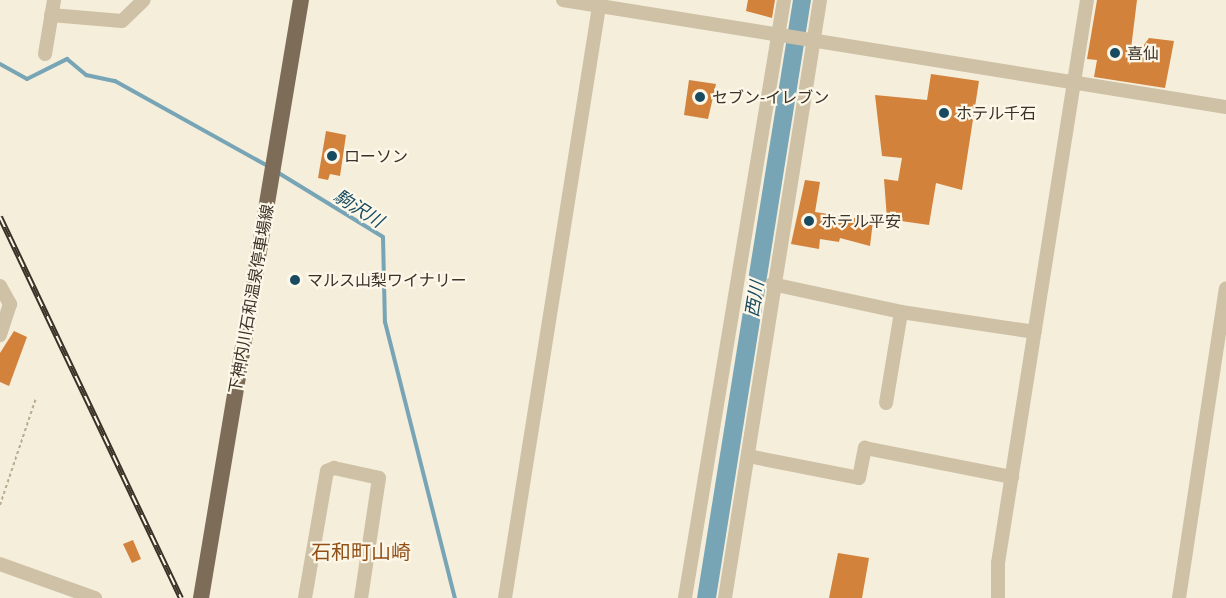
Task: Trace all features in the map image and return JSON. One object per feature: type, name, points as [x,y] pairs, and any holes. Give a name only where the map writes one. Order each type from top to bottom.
[{"type":"main road","name":"下神内川石和温泉停車場線","points":[[201,598],[301,0]]},
{"type":"street","points":[[45,54],[54,0]]},
{"type":"street","points":[[51,15],[122,21],[144,0]]},
{"type":"street","points":[[563,0],[599,3],[782,32],[811,39],[1226,107]]},
{"type":"street","points":[[685,598],[733,303],[782,32],[784,0]]},
{"type":"street","points":[[725,598],[770,310],[772,284],[811,39],[820,0]]},
{"type":"street","points":[[998,598],[998,563],[1087,0]]},
{"type":"street","points":[[505,598],[599,3]]},
{"type":"street","points":[[772,284],[901,312],[1035,332]]},
{"type":"street","points":[[0,286],[10,304],[0,335]]},
{"type":"street","points":[[1179,598],[1220,358],[1226,289]]},
{"type":"street","points":[[886,404],[901,312]]},
{"type":"street","points":[[748,456],[859,478],[865,448],[1012,477]]},
{"type":"street","points":[[305,598],[327,471],[334,468],[379,478],[361,598]]},
{"type":"street","points":[[0,564],[87,596]]},
{"type":"path","points":[[733,303],[770,310]]},
{"type":"path","points":[[0,505],[36,398]]},
{"type":"water","name":"西川","points":[[793,0],[811,0],[716,598],[697,598]]},
{"type":"building","points":[[748,0],[775,0],[772,18],[746,11]]},
{"type":"building","points":[[1097,0],[1137,0],[1129,65],[1149,38],[1174,41],[1165,88],[1094,77],[1097,60],[1087,59]]},
{"type":"building","points":[[931,74],[979,81],[962,190],[936,183],[929,225],[887,219],[884,179],[898,181],[902,158],[882,156],[875,95],[927,100]]},
{"type":"building","name":"セブン-イレブン","points":[[689,80],[716,84],[708,119],[684,115]]},
{"type":"building","points":[[326,131],[346,135],[340,176],[330,174],[328,180],[318,178]]},
{"type":"building","points":[[805,180],[820,182],[815,212],[873,221],[870,246],[840,238],[839,242],[820,239],[819,249],[791,244]]},
{"type":"building","points":[[14,331],[27,337],[9,386],[0,382],[0,353]]},
{"type":"building","points":[[133,540],[141,559],[132,563],[123,544]]},
{"type":"building","points":[[838,553],[869,558],[862,598],[829,598]]},
{"type":"waterway","name":"駒沢川","points":[[0,64],[27,79],[67,59],[86,75],[115,81],[268,166]]},
{"type":"waterway","name":"駒沢川","points":[[277,172],[383,237],[385,322],[455,598]]},
{"type":"railway","points":[[0,217],[181,598]]},
{"type":"place","name":"喜仙","points":[[1115,53]]},
{"type":"place","name":"セブン-イレブン","points":[[700,97]]},
{"type":"place","name":"ホテル千石","points":[[944,113]]},
{"type":"place","name":"ローソン","points":[[332,156]]},
{"type":"place","name":"ホテル平安","points":[[809,221]]},
{"type":"place","name":"マルス山梨ワイナリー","points":[[295,280]]},
{"type":"district","name":"石和町山崎","points":[[361,551]]}]
